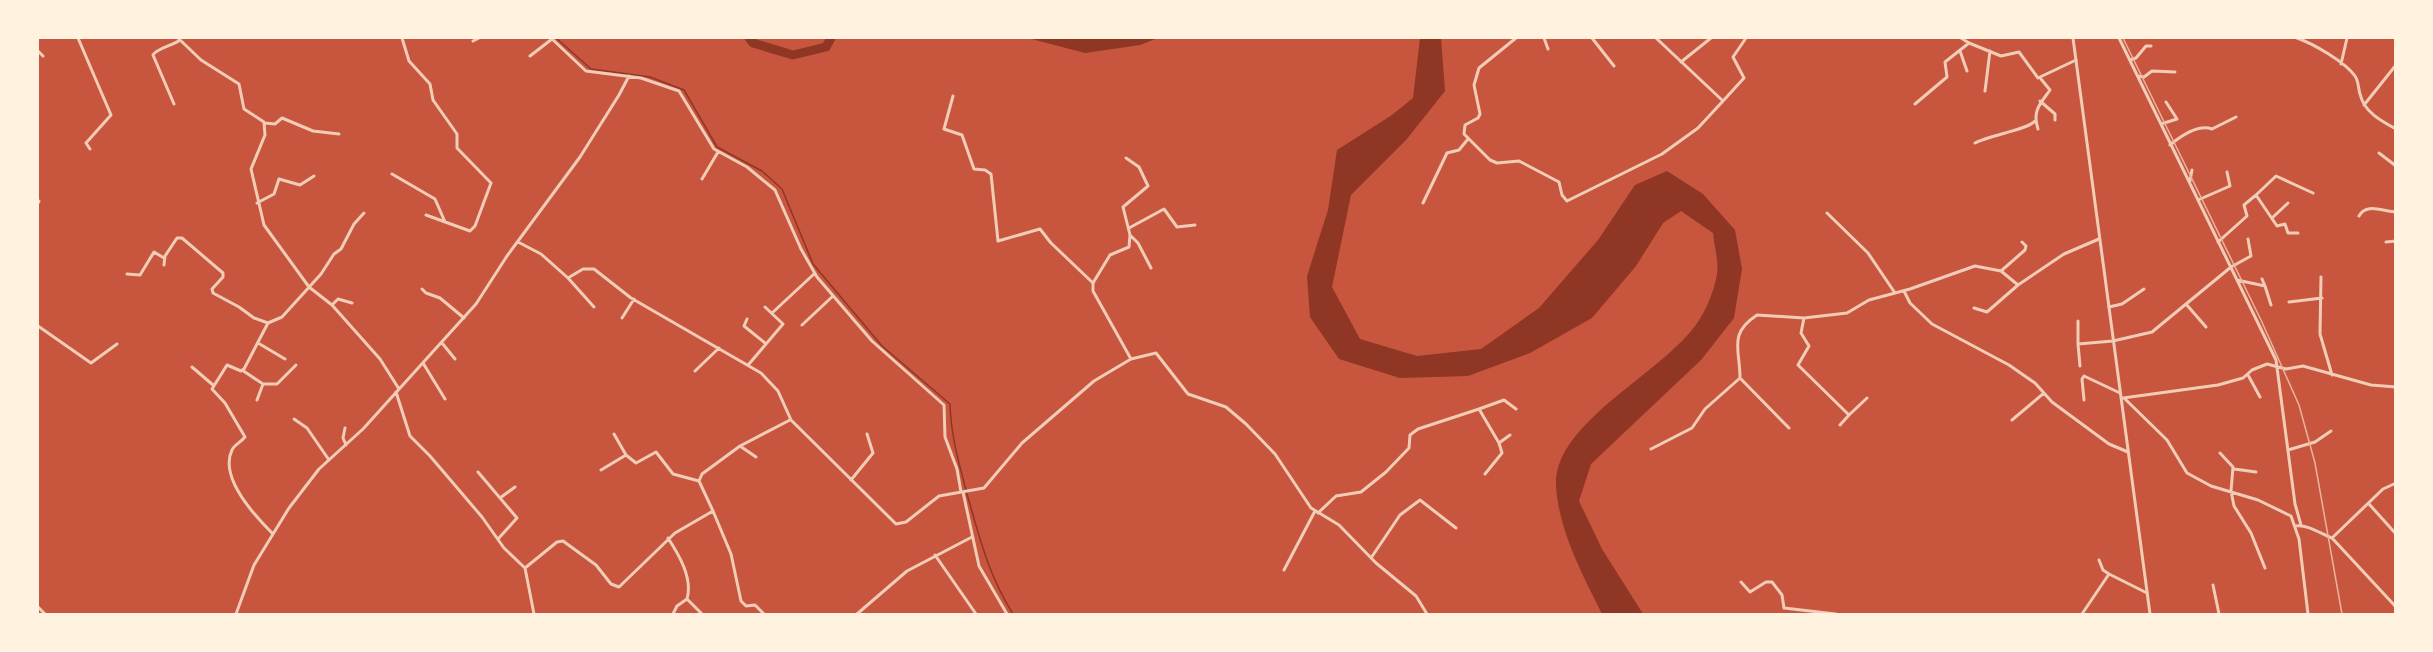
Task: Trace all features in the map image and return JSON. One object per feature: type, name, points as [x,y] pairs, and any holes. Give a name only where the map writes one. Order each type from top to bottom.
[{"type":"street","points":[[78,38],[111,115],[86,143],[90,149]]},
{"type":"street","points":[[402,38],[409,61],[430,84],[432,100],[457,134],[457,148],[491,183],[471,231],[426,215]]},
{"type":"street","points":[[473,41],[479,38]]},
{"type":"street","points":[[531,56],[552,38],[586,71],[660,82],[679,91],[718,152],[747,167],[773,187],[814,273],[872,340],[942,403],[945,437],[957,470],[972,537],[985,579],[1007,615]]},
{"type":"street","points":[[1516,38],[1479,68],[1474,85],[1480,114],[1478,118],[1463,127],[1468,139],[1493,162],[1519,161],[1559,182],[1562,195],[1569,201],[1662,154],[1698,128],[1744,78],[1733,57],[1746,38]]},
{"type":"street","points":[[1544,38],[1548,49]]},
{"type":"street","points":[[1592,38],[1614,66]]},
{"type":"street","points":[[1659,38],[1723,101]]},
{"type":"street","points":[[1681,62],[1711,38]]},
{"type":"street","points":[[1961,38],[2001,56],[2019,52],[2034,76],[2042,79],[2050,90],[2040,101],[2034,115],[2038,129]]},
{"type":"street","points":[[1915,104],[1947,77],[1945,62],[1970,43],[1972,38]]},
{"type":"street","points":[[2073,38],[2150,615]]},
{"type":"street","points":[[2119,38],[2231,267],[2276,365],[2295,504],[2301,525]]},
{"type":"street","points":[[2297,38],[2312,44],[2356,77],[2364,105],[2372,115],[2396,129]]},
{"type":"street","points":[[2341,64],[2347,38]]},
{"type":"street","points":[[174,104],[153,55],[156,51],[170,47],[179,39],[206,63],[239,84],[244,109],[265,123],[275,124],[282,118],[313,131],[339,134]]},
{"type":"street","points":[[2130,60],[2136,58],[2146,46],[2151,46]]},
{"type":"street","points":[[38,51],[43,56]]},
{"type":"street","points":[[1960,51],[1967,71]]},
{"type":"street","points":[[1985,91],[1990,51]]},
{"type":"street","points":[[2042,79],[2076,60]]},
{"type":"street","points":[[2364,105],[2396,65]]},
{"type":"street","points":[[2138,76],[2144,77],[2152,71],[2175,72]]},
{"type":"street","points":[[236,615],[254,565],[272,533],[315,473],[346,445],[465,318],[580,156],[608,114],[628,76]]},
{"type":"street","points":[[953,96],[944,129],[962,135],[974,169],[985,170],[991,174],[998,241],[1040,229],[1051,243],[1093,283]]},
{"type":"street","points":[[2040,101],[2055,114],[2055,120]]},
{"type":"street","points":[[2161,124],[2177,119],[2166,102]]},
{"type":"street","points":[[2170,145],[2188,132],[2206,127],[2212,129],[2236,117]]},
{"type":"street","points":[[1974,143],[1998,133],[2029,127],[2035,121]]},
{"type":"street","points":[[265,123],[264,142],[250,169],[257,203],[266,228],[309,287],[332,305],[380,359],[397,390],[410,436],[428,453],[498,539],[525,568],[534,615]]},
{"type":"street","points":[[1423,203],[1446,153],[1459,150],[1468,139]]},
{"type":"street","points":[[702,179],[718,152]]},
{"type":"street","points":[[2379,153],[2396,166]]},
{"type":"street","points":[[1126,158],[1138,166],[1148,184],[1123,209],[1130,235],[1128,249],[1112,254],[1093,283],[1094,297],[1131,359]]},
{"type":"street","points":[[2190,183],[2193,170]]},
{"type":"street","points":[[2198,200],[2215,194],[2220,188],[2230,186],[2227,172]]},
{"type":"street","points":[[392,174],[435,199],[446,223]]},
{"type":"street","points":[[257,203],[274,194],[279,179],[300,185],[314,176]]},
{"type":"street","points":[[2218,242],[2247,216],[2244,205],[2276,176],[2313,193]]},
{"type":"street","points":[[2256,195],[2277,226],[2285,224],[2288,233],[2298,233]]},
{"type":"street","points":[[2272,218],[2288,203]]},
{"type":"street","points":[[2359,216],[2363,211],[2379,208],[2396,212]]},
{"type":"street","points":[[1129,228],[1164,209],[1177,226],[1195,225]]},
{"type":"street","points":[[242,370],[268,323],[280,318],[309,287],[334,254],[341,249],[354,224],[364,213]]},
{"type":"street","points":[[1827,213],[1868,253],[1895,293]]},
{"type":"street","points":[[1130,235],[1137,241],[1151,268]]},
{"type":"street","points":[[164,265],[164,258],[177,238],[182,238],[223,273],[223,277],[212,289],[213,293],[254,318],[268,323]]},
{"type":"street","points":[[1974,308],[1987,312],[2018,285],[2064,254],[2099,239]]},
{"type":"street","points":[[2079,344],[2152,332],[2231,267],[2251,256],[2248,239]]},
{"type":"street","points":[[2386,242],[2396,241]]},
{"type":"street","points":[[518,242],[540,254],[568,278],[594,307]]},
{"type":"street","points":[[2001,271],[2025,250],[2026,246],[2022,242]]},
{"type":"street","points":[[127,274],[140,275],[152,253],[164,258]]},
{"type":"street","points":[[1789,428],[1760,401],[1740,378],[1737,339],[1739,331],[1760,314],[1804,318],[1847,313],[1869,300],[1904,291],[1975,266],[2001,271],[2018,285]]},
{"type":"street","points":[[568,278],[583,269],[594,269],[634,299],[749,364],[776,387],[791,420],[893,522],[898,524],[906,522],[936,497],[984,488],[1024,441],[1094,381],[1131,359],[1158,354],[1188,394],[1229,408],[1275,454],[1316,512],[1337,523],[1371,558],[1416,596],[1427,615]]},
{"type":"street","points":[[772,313],[814,273]]},
{"type":"street","points":[[2321,277],[2320,334],[2332,375]]},
{"type":"street","points":[[2262,279],[2271,306]]},
{"type":"street","points":[[2237,280],[2265,286]]},
{"type":"street","points":[[422,289],[426,294],[440,298],[465,318]]},
{"type":"street","points":[[2109,308],[2122,304],[2144,289]]},
{"type":"street","points":[[1904,291],[1910,303],[1932,324],[2009,365],[2035,383],[2044,393],[2109,444],[2128,452]]},
{"type":"street","points":[[801,325],[833,296]]},
{"type":"street","points":[[2289,302],[2322,298]]},
{"type":"street","points":[[332,305],[338,299],[352,303]]},
{"type":"street","points":[[622,318],[634,299]]},
{"type":"street","points":[[2186,304],[2206,327]]},
{"type":"street","points":[[749,364],[783,324],[765,306]]},
{"type":"street","points":[[1804,318],[1800,333],[1809,346],[1798,365],[1849,415]]},
{"type":"street","points":[[747,319],[744,326],[765,343]]},
{"type":"street","points":[[2078,321],[2079,366]]},
{"type":"street","points":[[38,326],[91,363],[117,344]]},
{"type":"street","points":[[258,343],[285,359]]},
{"type":"street","points":[[442,343],[455,359]]},
{"type":"street","points":[[695,371],[719,348]]},
{"type":"street","points":[[423,363],[445,399]]},
{"type":"street","points":[[272,533],[245,504],[230,475],[231,452],[245,436],[225,403],[212,391],[213,385],[227,365],[242,370],[263,384],[277,384],[296,365]]},
{"type":"street","points":[[2122,396],[2218,385],[2248,375],[2260,366],[2276,365],[2286,369],[2303,366],[2380,386],[2396,387]]},
{"type":"street","points":[[192,367],[213,385]]},
{"type":"street","points":[[2248,375],[2260,397]]},
{"type":"street","points":[[2084,400],[2082,379],[2084,376],[2122,396],[2167,440],[2187,473],[2211,486],[2231,491],[2289,514],[2295,526],[2308,615]]},
{"type":"street","points":[[1651,449],[1692,428],[1705,409],[1740,378]]},
{"type":"street","points":[[258,400],[263,384]]},
{"type":"street","points":[[2012,420],[2044,393]]},
{"type":"street","points":[[1840,425],[1867,398]]},
{"type":"street","points":[[1284,570],[1316,512],[1336,496],[1363,491],[1386,472],[1409,447],[1408,438],[1413,431],[1501,400],[1516,409]]},
{"type":"street","points":[[1479,409],[1499,443],[1502,453],[1485,474]]},
{"type":"street","points":[[294,419],[307,428],[329,460]]},
{"type":"street","points":[[764,615],[756,606],[746,606],[741,601],[731,554],[699,481],[702,474],[740,446],[770,433],[791,420]]},
{"type":"street","points":[[345,428],[343,438],[346,445]]},
{"type":"street","points":[[2289,450],[2315,442],[2331,431]]},
{"type":"street","points":[[614,434],[626,455],[637,463],[656,452],[673,474],[699,481]]},
{"type":"street","points":[[851,480],[873,453],[867,434]]},
{"type":"street","points":[[1499,443],[1510,435]]},
{"type":"street","points":[[740,446],[756,457]]},
{"type":"street","points":[[2220,453],[2234,469],[2256,472]]},
{"type":"street","points":[[601,470],[626,455]]},
{"type":"street","points":[[2234,469],[2231,491],[2235,509],[2251,533],[2265,568]]},
{"type":"street","points":[[478,472],[517,518],[498,539]]},
{"type":"street","points":[[2332,538],[2383,489],[2396,483]]},
{"type":"street","points":[[500,498],[515,487]]},
{"type":"street","points":[[1371,558],[1400,515],[1420,500],[1456,528]]},
{"type":"street","points":[[2369,504],[2396,534]]},
{"type":"street","points":[[525,568],[557,542],[564,541],[593,562],[611,584],[619,587],[668,538],[713,512]]},
{"type":"street","points":[[2295,526],[2301,525],[2332,538],[2373,585],[2396,607]]},
{"type":"street","points":[[857,615],[907,571],[972,537]]},
{"type":"street","points":[[668,538],[682,561],[689,591],[687,599],[677,606],[673,615]]},
{"type":"street","points":[[935,555],[976,615]]},
{"type":"street","points":[[2099,560],[2103,570],[2147,593]]},
{"type":"street","points":[[2082,615],[2109,574]]},
{"type":"street","points":[[1741,582],[1749,592],[1767,582],[1772,582],[1782,595],[1784,609],[1836,615]]},
{"type":"street","points":[[2213,585],[2219,615]]},
{"type":"street","points":[[687,599],[702,615]]},
{"type":"street","points":[[38,607],[45,615]]},
{"type":"shaded area","points":[[1028,38],[1158,38],[1140,45],[1085,53]]},
{"type":"shaded area","points":[[1420,38],[1441,38],[1445,91],[1406,140],[1351,195],[1332,287],[1360,339],[1417,356],[1481,349],[1539,308],[1598,240],[1635,185],[1667,171],[1703,194],[1735,230],[1742,269],[1734,318],[1701,360],[1591,464],[1579,501],[1602,549],[1643,614],[1602,614],[1573,552],[1562,520],[1556,486],[1560,462],[1573,439],[1592,418],[1665,357],[1686,337],[1701,317],[1711,296],[1717,274],[1713,233],[1681,211],[1663,223],[1636,266],[1592,318],[1530,353],[1468,376],[1400,378],[1339,359],[1310,317],[1307,276],[1328,210],[1337,150],[1392,115],[1413,98]]},
{"type":"waterway","points":[[556,38],[591,69],[650,77],[684,90],[717,147],[762,171],[782,189],[813,264],[882,346],[950,404],[956,450],[981,541],[997,585],[1013,614]]},
{"type":"waterway","points":[[749,38],[753,43],[793,55],[826,47],[831,38]]},
{"type":"railway","points":[[2123,38],[2261,320],[2299,405],[2315,463],[2342,614]]}]
